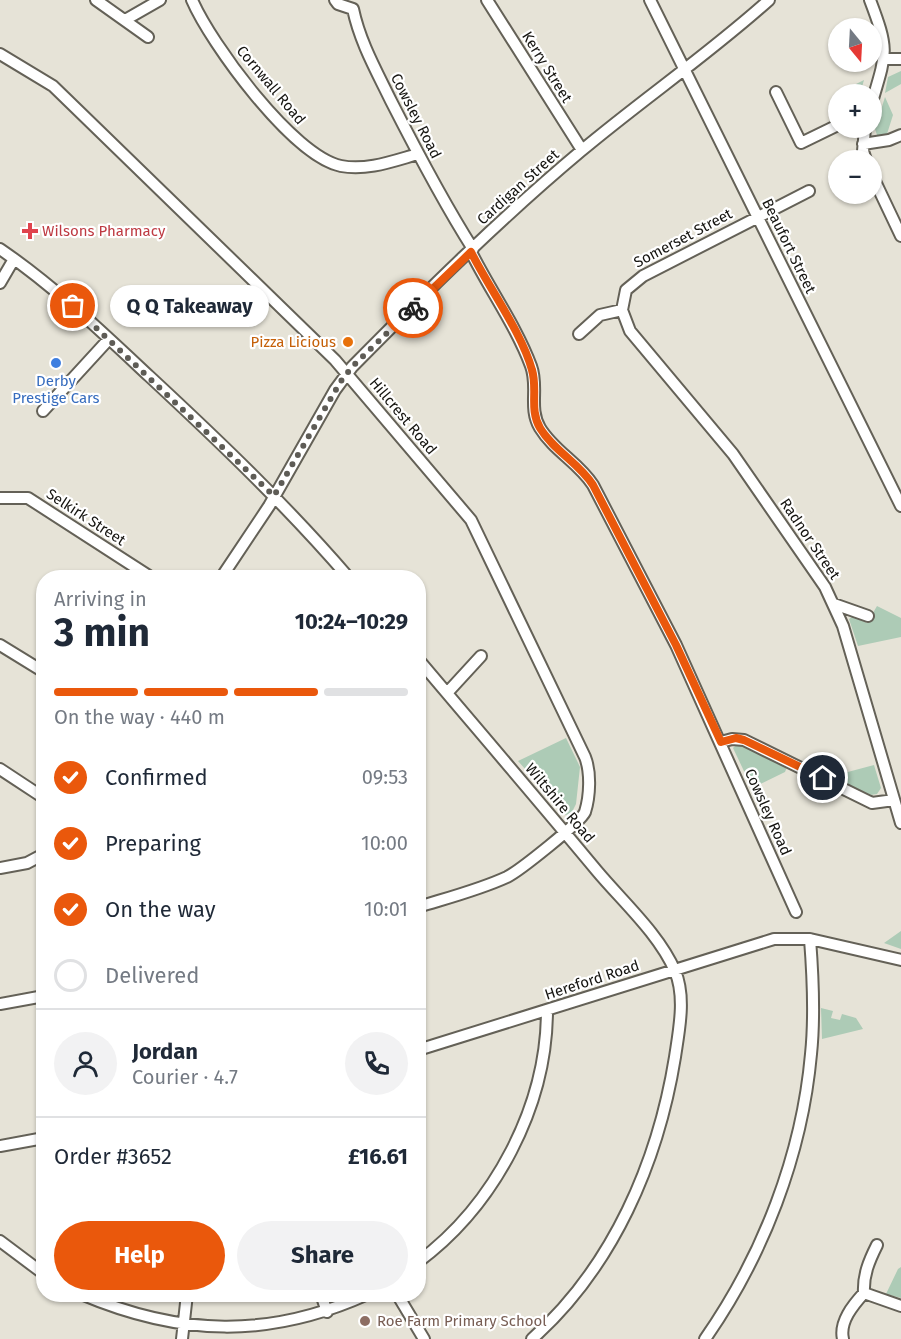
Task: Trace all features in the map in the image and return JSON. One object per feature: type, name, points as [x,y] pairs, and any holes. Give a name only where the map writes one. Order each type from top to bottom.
[{"type":"street","points":[[96,0],[148,37]]},
{"type":"street","points":[[125,20],[160,0]]},
{"type":"street","name":"Cornwall Road","points":[[192,0],[204,25],[230,62],[273,116],[307,148],[340,166],[364,168],[418,154]]},
{"type":"street","name":"Cowsley Road","points":[[336,0],[338,4],[353,4],[360,39],[531,367],[533,406],[539,426],[550,443],[581,470],[593,485],[676,645],[796,912]]},
{"type":"street","name":"Kerry Street","points":[[487,0],[582,150]]},
{"type":"street","name":"Beaufort Street","points":[[650,0],[901,506]]},
{"type":"street","name":"Cardigan Street","points":[[226,570],[274,496],[347,373],[472,251],[582,150],[685,71],[769,0]]},
{"type":"street","points":[[870,0],[882,33],[885,60],[878,84]]},
{"type":"street","name":"Hillcrest Road","points":[[0,54],[53,86],[347,373],[471,520],[588,765],[585,812],[565,832],[508,876],[426,904]]},
{"type":"street","points":[[885,60],[901,59]]},
{"type":"street","points":[[776,92],[801,143],[828,130]]},
{"type":"street","points":[[863,144],[889,140],[901,135]]},
{"type":"street","points":[[863,138],[864,150]]},
{"type":"street","name":"Somerset Street","points":[[622,310],[625,292],[636,280],[809,191]]},
{"type":"street","points":[[882,196],[901,236]]},
{"type":"street","points":[[0,249],[73,306],[109,339],[274,496],[342,570]]},
{"type":"street","points":[[0,283],[14,259]]},
{"type":"street","points":[[579,334],[600,315],[622,310]]},
{"type":"street","name":"Radnor Street","points":[[622,310],[630,331],[710,426],[755,485],[817,574],[834,604],[843,626],[901,823]]},
{"type":"street","points":[[43,411],[109,339]]},
{"type":"street","name":"Selkirk Street","points":[[0,498],[16,496],[30,499],[140,570]]},
{"type":"street","points":[[834,604],[868,616]]},
{"type":"street","points":[[0,645],[36,667]]},
{"type":"street","points":[[447,693],[481,656]]},
{"type":"street","name":"Wiltshire Road","points":[[426,668],[640,922],[674,969]]},
{"type":"street","points":[[721,742],[736,738],[744,740],[872,802],[894,800]]},
{"type":"street","points":[[0,769],[36,793]]},
{"type":"street","points":[[0,868],[27,863],[36,858]]},
{"type":"street","name":"Hereford Road","points":[[426,1048],[774,939],[810,939],[901,960]]},
{"type":"street","points":[[705,1339],[735,1292],[762,1236],[780,1192],[796,1138],[812,1043],[810,939]]},
{"type":"street","points":[[532,1339],[572,1296],[599,1261],[633,1200],[654,1150],[677,1044],[680,988],[674,969]]},
{"type":"street","points":[[0,1004],[36,997]]},
{"type":"street","points":[[426,1254],[472,1211],[510,1151],[525,1121],[537,1084],[544,1050],[547,1010]]},
{"type":"street","points":[[0,1146],[36,1139]]},
{"type":"street","points":[[0,1241],[36,1268]]},
{"type":"street","points":[[843,1339],[846,1317],[864,1293],[863,1281],[867,1265],[877,1245]]},
{"type":"street","points":[[864,1293],[901,1306]]},
{"type":"street","points":[[100,1302],[116,1309],[184,1325],[219,1328],[273,1326],[327,1312],[350,1302]]},
{"type":"street","points":[[182,1339],[186,1302]]},
{"type":"street","points":[[324,1302],[327,1312]]},
{"type":"street","points":[[402,1302],[424,1339]]},
{"type":"green space","points":[[901,71],[901,84],[885,93],[888,77]]},
{"type":"green space","points":[[885,97],[893,115],[887,134],[882,136],[882,107]]},
{"type":"green space","points":[[877,606],[901,618],[901,637],[858,646],[849,619],[853,616],[867,623]]},
{"type":"green space","points":[[566,738],[580,767],[576,804],[572,812],[566,815],[518,761]]},
{"type":"green space","points":[[737,744],[743,744],[787,767],[785,772],[752,788],[733,748]]},
{"type":"green space","points":[[874,765],[881,788],[877,794],[871,795],[843,782],[844,773]]},
{"type":"green space","points":[[901,931],[901,949],[884,943]]},
{"type":"green space","points":[[821,1008],[833,1011],[831,1018],[840,1020],[842,1014],[856,1018],[863,1029],[822,1039]]},
{"type":"green space","points":[[901,1267],[901,1298],[886,1294]]},
{"type":"way so far","points":[[73,306],[274,496],[341,381],[352,367],[413,308]]},
{"type":"place","name":"Wilsons Pharmacy","points":[[30,231]]},
{"type":"place","name":"Q Q Takeaway","points":[[73,306]]},
{"type":"place","name":"Pizza Licious","points":[[348,342]]},
{"type":"place","name":"Derby Prestige Cars","points":[[56,363]]},
{"type":"place","name":"Roe Farm Primary School","points":[[365,1321]]},
{"type":"route","points":[[413,308],[471,252],[531,367],[534,414],[539,426],[550,443],[581,470],[593,485],[676,645],[721,742],[736,738],[744,740],[823,778]]}]
